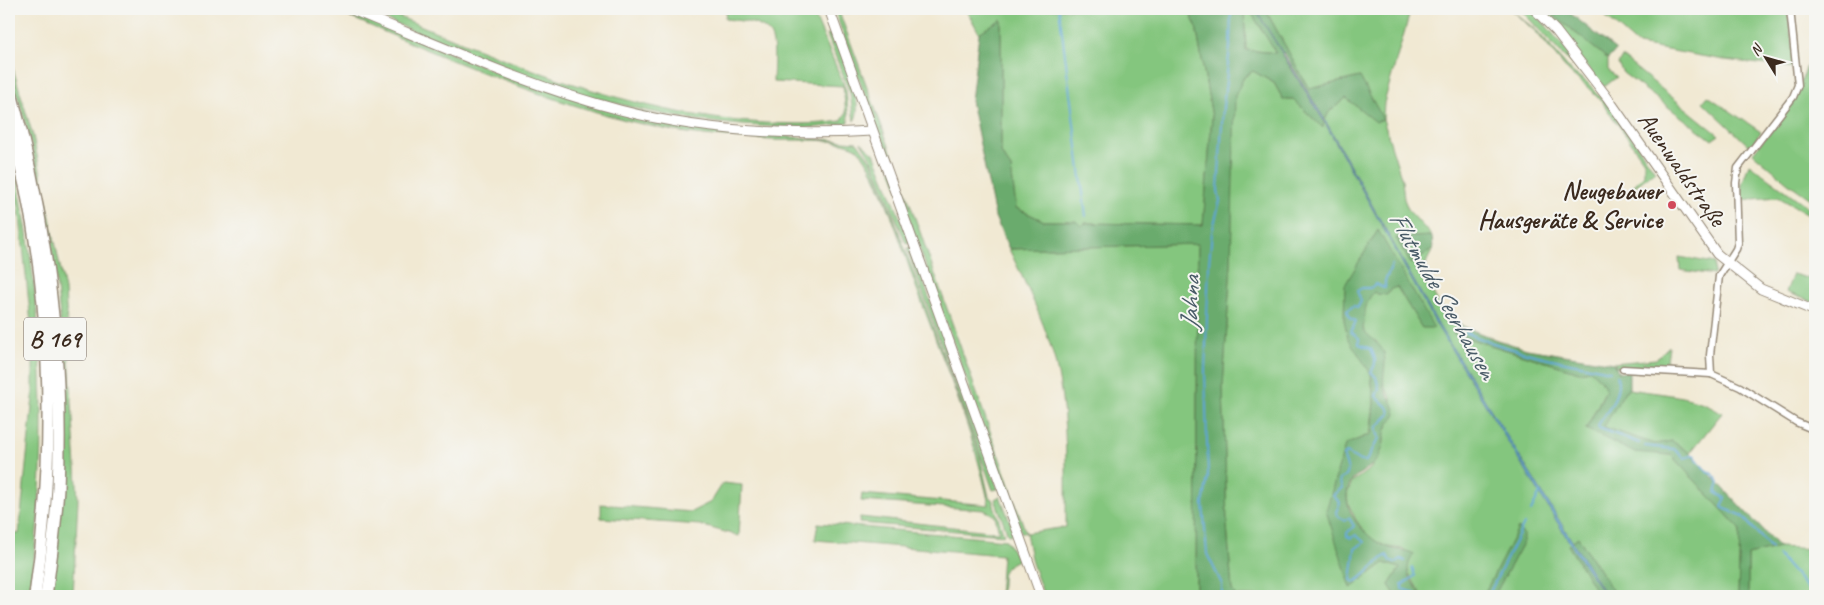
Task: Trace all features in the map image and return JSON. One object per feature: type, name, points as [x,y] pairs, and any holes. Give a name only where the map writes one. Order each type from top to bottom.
[{"type":"highway","name":"B 169","points":[[9,85],[35,189],[47,259],[55,337],[59,428],[58,489],[46,596]]},
{"type":"highway","name":"B 169","points":[[9,122],[30,213],[45,330],[48,403],[47,484],[35,596]]},
{"type":"main road","points":[[350,9],[513,75],[622,111],[722,128],[824,133],[872,131]]},
{"type":"main road","points":[[829,9],[1041,596]]},
{"type":"main road","name":"Auenwaldstraße","points":[[1534,9],[1556,31],[1607,97],[1717,254],[1761,289],[1815,311]]},
{"type":"street","name":"Auenwaldstraße","points":[[1726,262],[1736,249],[1738,243],[1736,183],[1738,168],[1793,97],[1798,85],[1790,9]]},
{"type":"street","points":[[1711,374],[1710,355],[1719,276],[1726,262]]},
{"type":"street","points":[[1623,369],[1711,374],[1740,387],[1796,422],[1815,430]]},
{"type":"green space","points":[[331,9],[340,9],[514,79],[714,131],[857,142],[871,161],[892,213],[980,457],[989,497],[992,499],[1004,535],[859,523],[860,517],[999,532],[995,516],[984,510],[861,501],[862,494],[989,505],[965,420],[890,211],[874,174],[866,159],[857,148],[839,142],[816,140],[771,140],[694,134],[625,120],[539,94],[455,62]]},
{"type":"green space","points":[[360,9],[380,9],[473,47],[568,82],[616,97],[665,109],[714,118],[765,123],[813,124],[841,121],[846,113],[843,86],[773,82],[774,52],[770,34],[764,28],[755,24],[725,19],[726,9],[812,9],[846,90],[849,122],[838,125],[804,128],[759,126],[706,121],[655,112],[604,100],[555,85]]},
{"type":"green space","points":[[834,9],[876,9],[840,14],[906,192],[1026,533],[1021,532]]},
{"type":"green space","points":[[966,9],[1188,9],[1196,26],[1212,117],[1203,225],[1086,223],[1081,226],[1070,221],[1044,221],[1016,208],[1011,168],[1001,154],[1001,20],[979,33]]},
{"type":"green space","points":[[1188,9],[1244,9],[1246,50],[1276,53],[1249,9],[1265,9],[1309,89],[1360,77],[1383,119],[1376,122],[1346,98],[1329,112],[1325,120],[1284,52],[1282,54],[1324,121],[1323,128],[1293,99],[1283,99],[1274,83],[1253,71],[1244,77],[1235,96],[1231,263],[1223,386],[1227,526],[1232,590],[1236,596],[1202,596],[1196,588],[1198,244],[1009,249],[995,217],[971,101],[979,33],[1001,19],[1001,153],[1011,168],[1016,208],[1044,221],[1076,221],[1081,226],[1086,223],[1203,225],[1212,117],[1196,26]]},
{"type":"green space","points":[[1244,9],[1249,9],[1277,53],[1246,50]]},
{"type":"green space","points":[[1265,9],[1411,9],[1384,103],[1383,119],[1402,180],[1404,199],[1409,211],[1432,236],[1396,238],[1411,264],[1433,249],[1427,260],[1426,271],[1440,305],[1455,323],[1454,334],[1579,372],[1590,370],[1601,380],[1606,389],[1586,429],[1658,454],[1671,455],[1740,529],[1738,596],[1616,596],[1578,537],[1568,545],[1599,596],[1494,596],[1523,543],[1519,528],[1483,596],[1422,596],[1407,570],[1408,563],[1404,549],[1387,547],[1369,538],[1356,520],[1348,503],[1347,495],[1351,588],[1384,563],[1400,568],[1389,585],[1396,596],[1236,596],[1232,590],[1227,526],[1223,386],[1231,263],[1234,96],[1244,77],[1253,71],[1274,83],[1283,99],[1293,99],[1322,127],[1324,121],[1438,325],[1325,120],[1329,112],[1346,98],[1360,77],[1309,89]],"holes":[[[1378,230],[1422,328],[1397,287],[1376,291],[1367,299],[1364,309],[1363,329],[1369,337],[1377,342],[1384,386],[1391,397],[1389,422],[1384,430],[1384,443],[1371,468],[1352,482],[1347,494],[1345,445],[1370,434],[1374,402],[1371,374],[1344,320],[1345,286]]]},
{"type":"green space","points":[[1510,9],[1537,31],[1572,72],[1588,83],[1603,100],[1606,100],[1655,171],[1625,194],[1644,175],[1644,161],[1602,102],[1570,73],[1536,32]]},
{"type":"green space","points":[[1519,9],[1530,9],[1537,16],[1583,73],[1571,63]]},
{"type":"green space","points":[[1538,9],[1546,9],[1608,59],[1608,70],[1617,77],[1604,87]]},
{"type":"green space","points":[[1546,9],[1565,9],[1616,50],[1608,59]]},
{"type":"green space","points":[[1597,9],[1788,9],[1795,68],[1724,60],[1638,45]]},
{"type":"green space","points":[[835,34],[855,92],[857,114],[854,121],[850,93],[827,35]]},
{"type":"green space","points":[[9,55],[33,136],[65,290],[78,500],[73,596],[51,596],[63,417],[59,310],[55,269],[41,187],[9,68]]},
{"type":"green space","points":[[1622,57],[1719,135],[1712,140],[1623,73],[1618,64]]},
{"type":"green space","points":[[1807,65],[1815,67],[1815,202],[1788,183],[1753,153],[1795,99]]},
{"type":"green space","points":[[1708,96],[1761,132],[1750,147],[1703,102]]},
{"type":"green space","points":[[9,140],[21,196],[30,253],[41,367],[40,481],[36,539],[29,596],[9,596],[9,532],[19,534],[33,397],[33,343],[19,208],[9,165]]},
{"type":"green space","points":[[861,142],[874,153],[910,242],[906,243],[872,160]]},
{"type":"green space","points":[[1749,164],[1811,209],[1810,215],[1778,197],[1741,200],[1742,184]]},
{"type":"green space","points":[[1378,230],[1434,328],[1422,328],[1397,287],[1391,289],[1387,295],[1374,292],[1370,296],[1363,329],[1380,346],[1384,353],[1384,386],[1396,415],[1387,426],[1377,460],[1351,482],[1347,491],[1347,501],[1355,520],[1369,536],[1389,548],[1414,554],[1410,560],[1408,571],[1409,576],[1422,596],[1396,596],[1389,585],[1400,568],[1384,563],[1351,588],[1326,511],[1345,445],[1371,434],[1374,402],[1371,374],[1348,338],[1344,320],[1345,285]]},
{"type":"green space","points":[[1432,236],[1433,249],[1411,264],[1396,238]]},
{"type":"green space","points":[[1198,244],[1196,588],[1202,596],[1044,596],[1032,563],[1026,533],[1066,527],[1065,430],[1061,393],[1054,358],[1037,310],[1009,249]]},
{"type":"green space","points":[[911,247],[998,489],[993,490],[907,248]]},
{"type":"green space","points":[[1679,257],[1715,263],[1714,275],[1680,270]]},
{"type":"green space","points":[[1793,274],[1815,280],[1815,303],[1786,292]]},
{"type":"green space","points":[[1455,323],[1497,340],[1527,349],[1614,363],[1619,373],[1629,371],[1629,389],[1625,391],[1604,427],[1655,444],[1672,441],[1690,453],[1779,547],[1748,555],[1748,596],[1738,596],[1740,529],[1671,455],[1633,452],[1586,429],[1606,390],[1601,380],[1590,370],[1579,372],[1454,334]]},
{"type":"green space","points":[[1669,346],[1666,368],[1617,367],[1614,363],[1656,359]]},
{"type":"green space","points":[[1629,389],[1690,399],[1701,402],[1722,413],[1690,453],[1672,441],[1655,444],[1603,427],[1625,391]]},
{"type":"green space","points":[[723,483],[742,485],[739,536],[700,525],[601,518],[601,504],[691,512],[711,502]]},
{"type":"green space","points":[[1000,496],[1014,532],[1012,534],[1008,535],[995,499]]},
{"type":"green space","points":[[818,523],[1006,540],[1018,560],[1006,568],[999,596],[1002,555],[815,540]]},
{"type":"green space","points":[[1518,528],[1523,534],[1523,543],[1494,596],[1483,596]]},
{"type":"green space","points":[[1578,537],[1616,596],[1599,596],[1568,545]]},
{"type":"green space","points":[[1779,547],[1815,549],[1815,596],[1748,596],[1748,555]]},
{"type":"water","points":[[1255,9],[1325,120],[1439,326],[1606,596],[1581,561],[1437,326],[1324,121]]},
{"type":"waterway","points":[[1059,9],[1086,216]]},
{"type":"waterway","name":"Jahna","points":[[1222,596],[1222,584],[1207,554],[1203,504],[1208,477],[1205,371],[1209,263],[1212,232],[1220,201],[1218,190],[1223,107],[1230,47],[1231,9]]},
{"type":"waterway","points":[[1392,265],[1385,281],[1385,288],[1376,284],[1370,288],[1362,288],[1357,291],[1361,301],[1358,307],[1353,306],[1347,311],[1351,319],[1356,321],[1351,332],[1359,338],[1359,344],[1371,349],[1373,352],[1375,363],[1371,372],[1376,377],[1379,389],[1376,396],[1389,409],[1390,414],[1376,428],[1379,438],[1366,461],[1360,461],[1347,453],[1343,455],[1348,470],[1346,476],[1339,480],[1342,488],[1333,495],[1340,503],[1336,512],[1339,517],[1345,520],[1349,518],[1354,526],[1347,533],[1347,536],[1351,538],[1356,535],[1364,542],[1355,549],[1351,580],[1354,582],[1358,580],[1387,555],[1390,561],[1395,563],[1401,559],[1405,561]]},
{"type":"waterway","name":"Flutmulde Seerhausen","points":[[1459,330],[1515,350],[1610,371]]},
{"type":"waterway","points":[[1617,376],[1618,389],[1616,395],[1610,408],[1598,425],[1599,428],[1639,443]]},
{"type":"waterway","points":[[1645,446],[1674,449],[1684,458],[1694,455],[1707,472],[1713,474],[1719,482],[1716,493],[1726,498],[1722,506],[1723,508],[1741,515],[1771,548]]},
{"type":"waterway","points":[[1531,511],[1540,493]]},
{"type":"waterway","points":[[1488,596],[1524,524]]},
{"type":"waterway","points":[[1778,555],[1814,596]]},
{"type":"waterway","points":[[1412,567],[1415,576],[1402,585],[1402,589],[1413,592],[1417,596]]},
{"type":"place","name":"Neugebauer Hausgeräte & Service","points":[[1672,205]]}]
